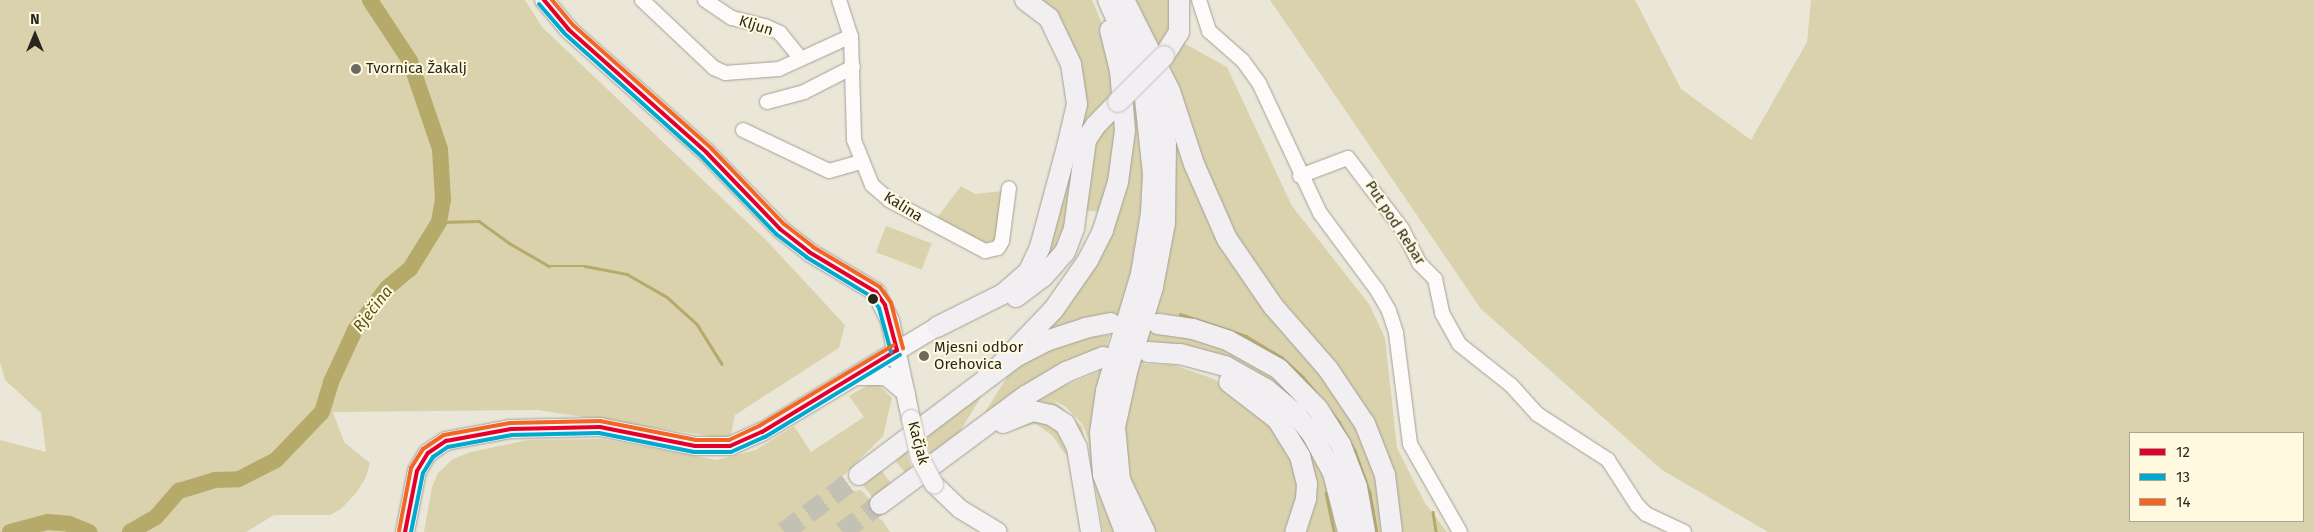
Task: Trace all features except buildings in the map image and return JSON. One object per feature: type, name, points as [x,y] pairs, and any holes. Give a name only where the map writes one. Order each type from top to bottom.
[{"type":"highway","points":[[937,328],[973,310],[1016,284],[1036,258],[1076,108],[1074,78],[1058,31],[1047,15],[1025,0]]},
{"type":"highway","points":[[990,376],[1054,309],[1088,260],[1111,208],[1123,154],[1124,105],[1116,47],[1096,0]]},
{"type":"highway","points":[[1108,0],[1129,47],[1144,99],[1153,174],[1151,213],[1141,274],[1106,391],[1100,432],[1103,475],[1125,532]]},
{"type":"highway","points":[[1124,0],[1170,90],[1194,164],[1227,239],[1273,306],[1328,369],[1365,424],[1385,475],[1392,532]]},
{"type":"highway","points":[[973,310],[999,304],[1026,291],[1060,260],[1074,228],[1086,140],[1095,126],[1164,56],[1178,32],[1179,0]]},
{"type":"highway","points":[[1134,20],[1161,103],[1168,186],[1161,252],[1128,368],[1115,427],[1120,480],[1145,532]]},
{"type":"highway","points":[[859,476],[1017,356],[1049,340],[1086,328],[1111,323]]},
{"type":"highway","points":[[1158,324],[1193,329],[1229,341],[1255,353],[1286,375],[1318,409],[1341,445],[1357,487],[1365,532]]},
{"type":"highway","points":[[1295,532],[1304,512],[1307,484],[1300,456],[1277,420],[1246,392],[1205,370],[1175,361],[1147,356],[1187,356],[1225,366],[1266,389],[1294,413],[1312,434],[1333,473],[1348,532]]},
{"type":"highway","points":[[935,475],[1027,395],[1066,372],[1101,362]]},
{"type":"highway","points":[[880,504],[935,475],[958,456],[1018,415],[1033,411],[1052,415],[1065,424],[1075,442],[1091,532]]},
{"type":"main road","name":"Kačjak","points":[[544,0],[568,29],[706,152],[780,229],[809,252],[876,292],[885,305],[897,350],[920,458],[960,509],[998,532]]},
{"type":"main road","points":[[405,532],[420,464],[434,448],[454,438],[511,429],[600,427],[708,448],[743,441],[937,328]]},
{"type":"main road","points":[[854,377],[878,374],[906,393]]},
{"type":"street","points":[[642,0],[719,71],[779,69],[851,36]]},
{"type":"street","name":"Kljun","points":[[705,0],[732,18],[765,26],[780,33],[801,59]]},
{"type":"street","name":"Kalina","points":[[839,0],[851,36],[853,126],[861,162],[872,185],[889,200],[979,251],[998,248],[1002,241],[1009,188]]},
{"type":"street","points":[[1199,0],[1209,31],[1244,61],[1259,83],[1300,176],[1320,213],[1377,290],[1389,311],[1396,333],[1410,444],[1460,532]]},
{"type":"street","points":[[768,102],[804,92],[853,66]]},
{"type":"street","points":[[743,130],[830,171],[861,162]]},
{"type":"street","name":"Put pod Rebar","points":[[1300,176],[1348,158],[1402,228],[1419,263],[1435,279],[1442,313],[1460,344],[1511,385],[1544,419],[1608,460],[1637,506],[1646,514],[1684,532]]},
{"type":"shaded area","points":[[0,0],[525,0],[542,27],[767,241],[845,325],[839,348],[735,415],[730,439],[537,410],[333,412],[344,442],[370,463],[366,477],[356,493],[341,509],[330,515],[274,515],[246,532],[0,532],[0,440],[46,452],[41,413],[5,380],[0,362]]},
{"type":"shaded area","points":[[1030,0],[1092,0],[1108,38],[1117,96],[1093,120],[1065,238],[1018,290],[1081,108]]},
{"type":"shaded area","points":[[1136,0],[1174,0],[1175,23],[1160,53]]},
{"type":"shaded area","points":[[1270,0],[1635,0],[1681,89],[1751,140],[1807,42],[1811,0],[2314,0],[2314,532],[1768,532],[1662,470],[1481,309]]},
{"type":"shaded area","points":[[1180,41],[1227,67],[1292,206],[1369,304],[1385,338],[1397,448],[1425,503],[1447,532],[1398,532],[1391,479],[1231,234],[1164,62]]},
{"type":"shaded area","points":[[1132,80],[1143,142],[1143,214],[1128,288],[1118,315],[1098,317],[1037,340],[1058,318],[1098,261]]},
{"type":"shaded area","points":[[1118,107],[1105,212],[1082,210],[1089,153]]},
{"type":"shaded area","points":[[1174,128],[1192,185],[1220,243],[1351,415],[1375,466],[1386,532],[1372,532],[1305,383],[1262,347],[1221,327],[1160,313],[1155,330],[1190,335],[1254,362],[1283,383],[1311,413],[1331,442],[1345,474],[1325,446],[1184,347],[1148,341],[1144,364],[1174,365],[1214,379],[1261,416],[1283,439],[1295,463],[1299,487],[1286,532],[1153,532],[1131,492],[1123,437]]},
{"type":"shaded area","points":[[961,186],[975,194],[1002,191],[996,240],[984,243],[936,219]]},
{"type":"shaded area","points":[[886,226],[932,244],[922,270],[876,252]]},
{"type":"shaded area","points":[[1110,335],[1106,348],[978,423],[1009,374],[1033,357],[1086,336]]},
{"type":"shaded area","points":[[1105,350],[1096,480],[1116,532],[1103,532],[1088,439],[1083,425],[1066,407],[1053,400],[1082,426],[1101,532],[1097,532],[1085,455],[1034,403],[1061,387],[1098,372]]},
{"type":"shaded area","points":[[875,381],[892,398],[883,436],[842,477],[847,492],[861,490],[870,500],[865,509],[883,521],[890,532],[424,532],[432,487],[438,473],[453,459],[471,452],[528,440],[603,439],[717,460],[756,450],[794,426],[811,452],[864,417],[849,396]]},
{"type":"shaded area","points":[[984,392],[954,441],[931,457],[924,433]]},
{"type":"shaded area","points":[[1276,405],[1301,434],[1321,468],[1340,532],[1303,532],[1312,509]]},
{"type":"shaded area","points":[[1026,419],[1056,425],[1073,459],[1064,453],[1053,436],[1036,424],[996,433]]},
{"type":"shaded area","points":[[906,448],[913,474],[906,474],[897,463],[896,456]]},
{"type":"shaded area","points":[[878,471],[882,471],[893,486],[875,500],[863,485]]},
{"type":"waterway","name":"Rječina","points":[[130,532],[156,517],[179,491],[215,480],[239,479],[276,460],[322,412],[331,382],[355,330],[387,288],[410,269],[439,222],[443,200],[440,149],[410,61],[370,0]]},
{"type":"waterway","points":[[439,222],[479,221],[511,244],[549,266],[585,266],[627,274],[667,297],[697,324],[722,364]]},
{"type":"waterway","points":[[1180,314],[1246,336],[1281,357],[1303,377],[1339,422],[1355,451],[1370,493],[1377,532]]},
{"type":"waterway","points":[[1326,493],[1334,532]]},
{"type":"waterway","points":[[1433,512],[1436,532]]},
{"type":"waterway","name":"Rječina","points":[[10,532],[48,522],[69,524],[89,532]]},
{"type":"tunnel","points":[[784,532],[859,475]]},
{"type":"tunnel","points":[[842,532],[880,504]]},
{"type":"transit line","name":"12","points":[[544,0],[568,29],[706,152],[780,229],[809,252],[876,292],[885,305],[897,350]]},
{"type":"transit line","name":"14","points":[[552,0],[573,25],[711,148],[784,224],[813,247],[880,287],[891,303],[903,348]]},
{"type":"transit line","name":"13","points":[[539,4],[564,33],[702,157],[776,234],[806,257],[872,297],[879,308],[891,352]]},
{"type":"transit line","name":"14","points":[[399,531],[411,468],[423,449],[444,435],[510,423],[600,421],[696,440],[729,440],[759,426],[894,345]]},
{"type":"transit line","name":"12","points":[[405,532],[417,471],[428,453],[446,441],[511,429],[600,427],[695,446],[730,446],[762,432],[897,350]]},
{"type":"transit line","name":"13","points":[[411,532],[423,473],[433,457],[448,447],[512,435],[599,433],[694,452],[731,452],[765,437],[900,355]]},
{"type":"place","name":"Tvornica Žakalj","points":[[356,69]]},
{"type":"place","name":"Mjesni odbor Orehovica","points":[[924,356]]}]
